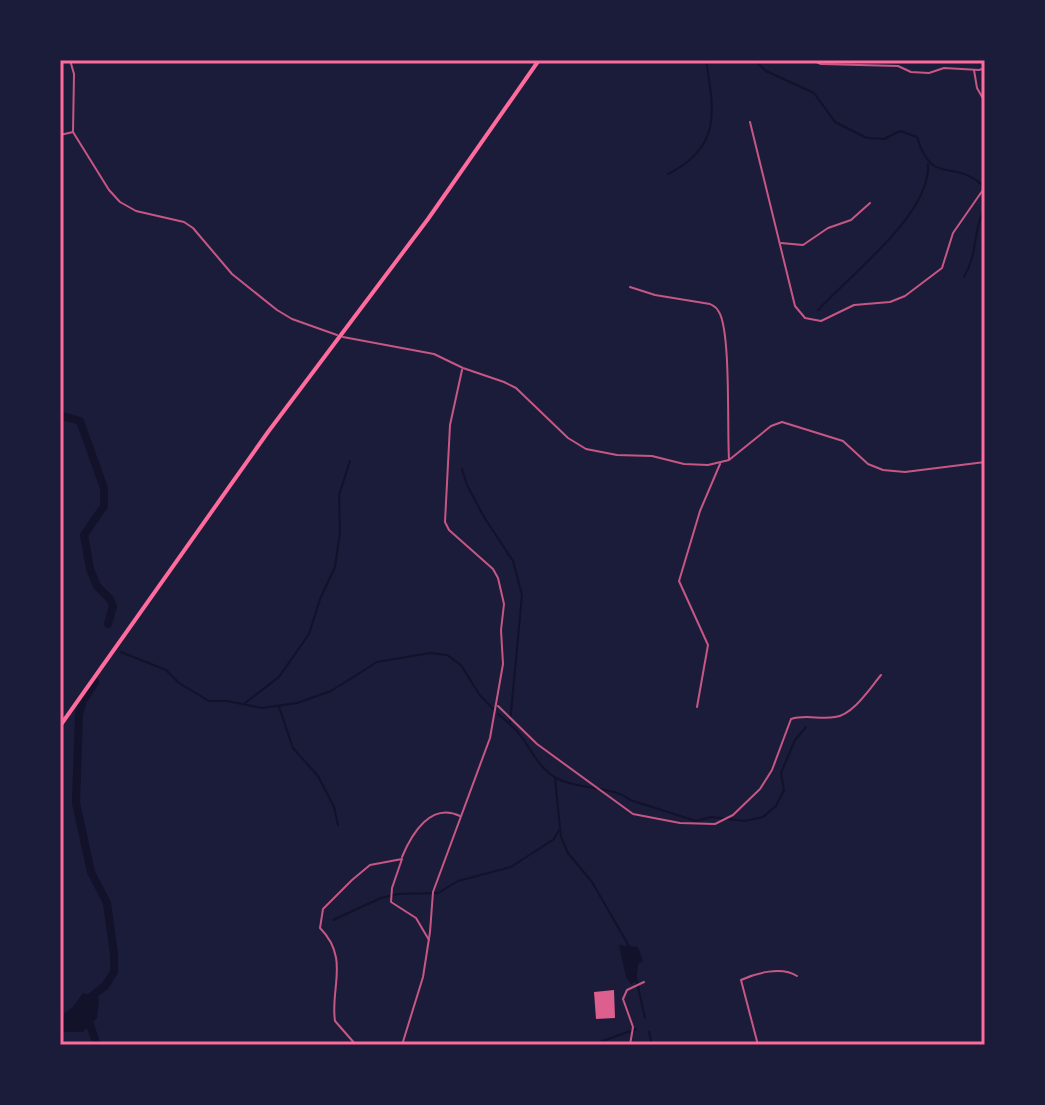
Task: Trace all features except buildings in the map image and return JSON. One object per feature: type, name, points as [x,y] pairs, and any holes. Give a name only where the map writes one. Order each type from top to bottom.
[{"type":"highway","points":[[60,726],[268,432],[428,219],[539,60]]},
{"type":"street","points":[[70,60],[74,74],[73,132],[109,190],[120,202],[136,211],[184,222],[193,228],[232,274],[292,319],[354,340],[434,354],[516,388],[568,438],[586,449],[617,455],[652,456],[684,464],[721,463],[771,426],[782,422],[843,441],[868,464],[883,470],[905,472],[985,462]]},
{"type":"street","points":[[812,60],[821,64],[898,66],[911,72],[929,73],[944,68],[985,68]]},
{"type":"street","points":[[974,70],[977,88],[985,102]]},
{"type":"street","points":[[750,122],[797,311],[811,321],[828,319],[854,305],[900,299],[939,271],[945,263],[953,233],[985,187]]},
{"type":"street","points":[[60,135],[73,132]]},
{"type":"street","points":[[780,243],[803,245],[828,228],[851,220],[870,203]]},
{"type":"street","points":[[630,287],[717,307],[724,334],[729,460]]},
{"type":"street","points":[[402,1045],[423,977],[433,892],[490,738],[503,664],[501,630],[504,604],[498,578],[449,530],[445,522],[450,425],[463,368]]},
{"type":"street","points":[[697,707],[708,645],[679,581],[700,511],[721,463]]},
{"type":"street","points":[[497,705],[537,744],[633,814],[680,823],[715,824],[733,815],[760,789],[772,770],[791,719],[803,715],[839,717],[881,675]]},
{"type":"street","points":[[429,940],[416,918],[391,902],[392,888],[408,842],[433,815],[444,811],[461,816]]},
{"type":"street","points":[[356,1045],[335,1021],[338,987],[334,947],[319,922],[323,909],[370,865],[402,859]]},
{"type":"street","points":[[758,1045],[741,980],[763,973],[788,972],[797,976]]},
{"type":"street","points":[[630,1045],[633,1027],[623,999],[627,990],[644,982]]},
{"type":"shaded area","points":[[619,945],[638,947],[643,961],[638,964],[636,981],[631,984],[626,977]]},
{"type":"shaded area","points":[[83,993],[99,998],[97,1018],[83,1032],[63,1032],[60,1016],[72,1008]]},
{"type":"waterway","points":[[668,174],[698,152],[706,140],[712,111],[706,60]]},
{"type":"waterway","points":[[754,60],[766,71],[814,93],[835,122],[867,138],[884,139],[900,131],[917,137],[929,162],[944,170],[962,173],[982,185]]},
{"type":"waterway","points":[[818,310],[903,223],[917,203],[928,164]]},
{"type":"waterway","points":[[964,277],[972,259],[985,207]]},
{"type":"waterway","points":[[60,417],[80,421],[104,488],[104,506],[84,535],[90,569],[97,586],[113,606],[108,624]]},
{"type":"waterway","points":[[245,703],[279,677],[309,634],[320,599],[335,567],[340,532],[339,495],[350,461]]},
{"type":"waterway","points":[[462,469],[484,517],[513,561],[522,595],[510,723]]},
{"type":"waterway","points":[[121,652],[166,670],[179,683],[209,701],[262,708],[297,703],[331,691],[377,662],[430,653],[447,655],[461,665],[479,694],[493,709]]},
{"type":"waterway","points":[[87,1000],[105,986],[114,972],[107,903],[91,872],[76,803],[79,714],[95,682]]},
{"type":"waterway","points":[[279,707],[293,748],[318,776],[334,807],[338,825]]},
{"type":"waterway","points":[[498,714],[519,733],[541,765],[558,779],[615,792],[630,800],[696,821],[711,817],[745,821],[763,817],[776,806],[784,790],[781,773],[795,740],[806,727]]},
{"type":"waterway","points":[[555,779],[561,837],[568,853],[592,882],[630,948]]},
{"type":"waterway","points":[[333,920],[381,898],[398,894],[438,893],[458,881],[511,867],[554,839],[559,830]]},
{"type":"waterway","points":[[635,973],[645,1018]]},
{"type":"waterway","points":[[87,1016],[97,1045]]},
{"type":"waterway","points":[[592,1045],[636,1029]]},
{"type":"waterway","points":[[649,1032],[652,1045]]}]
